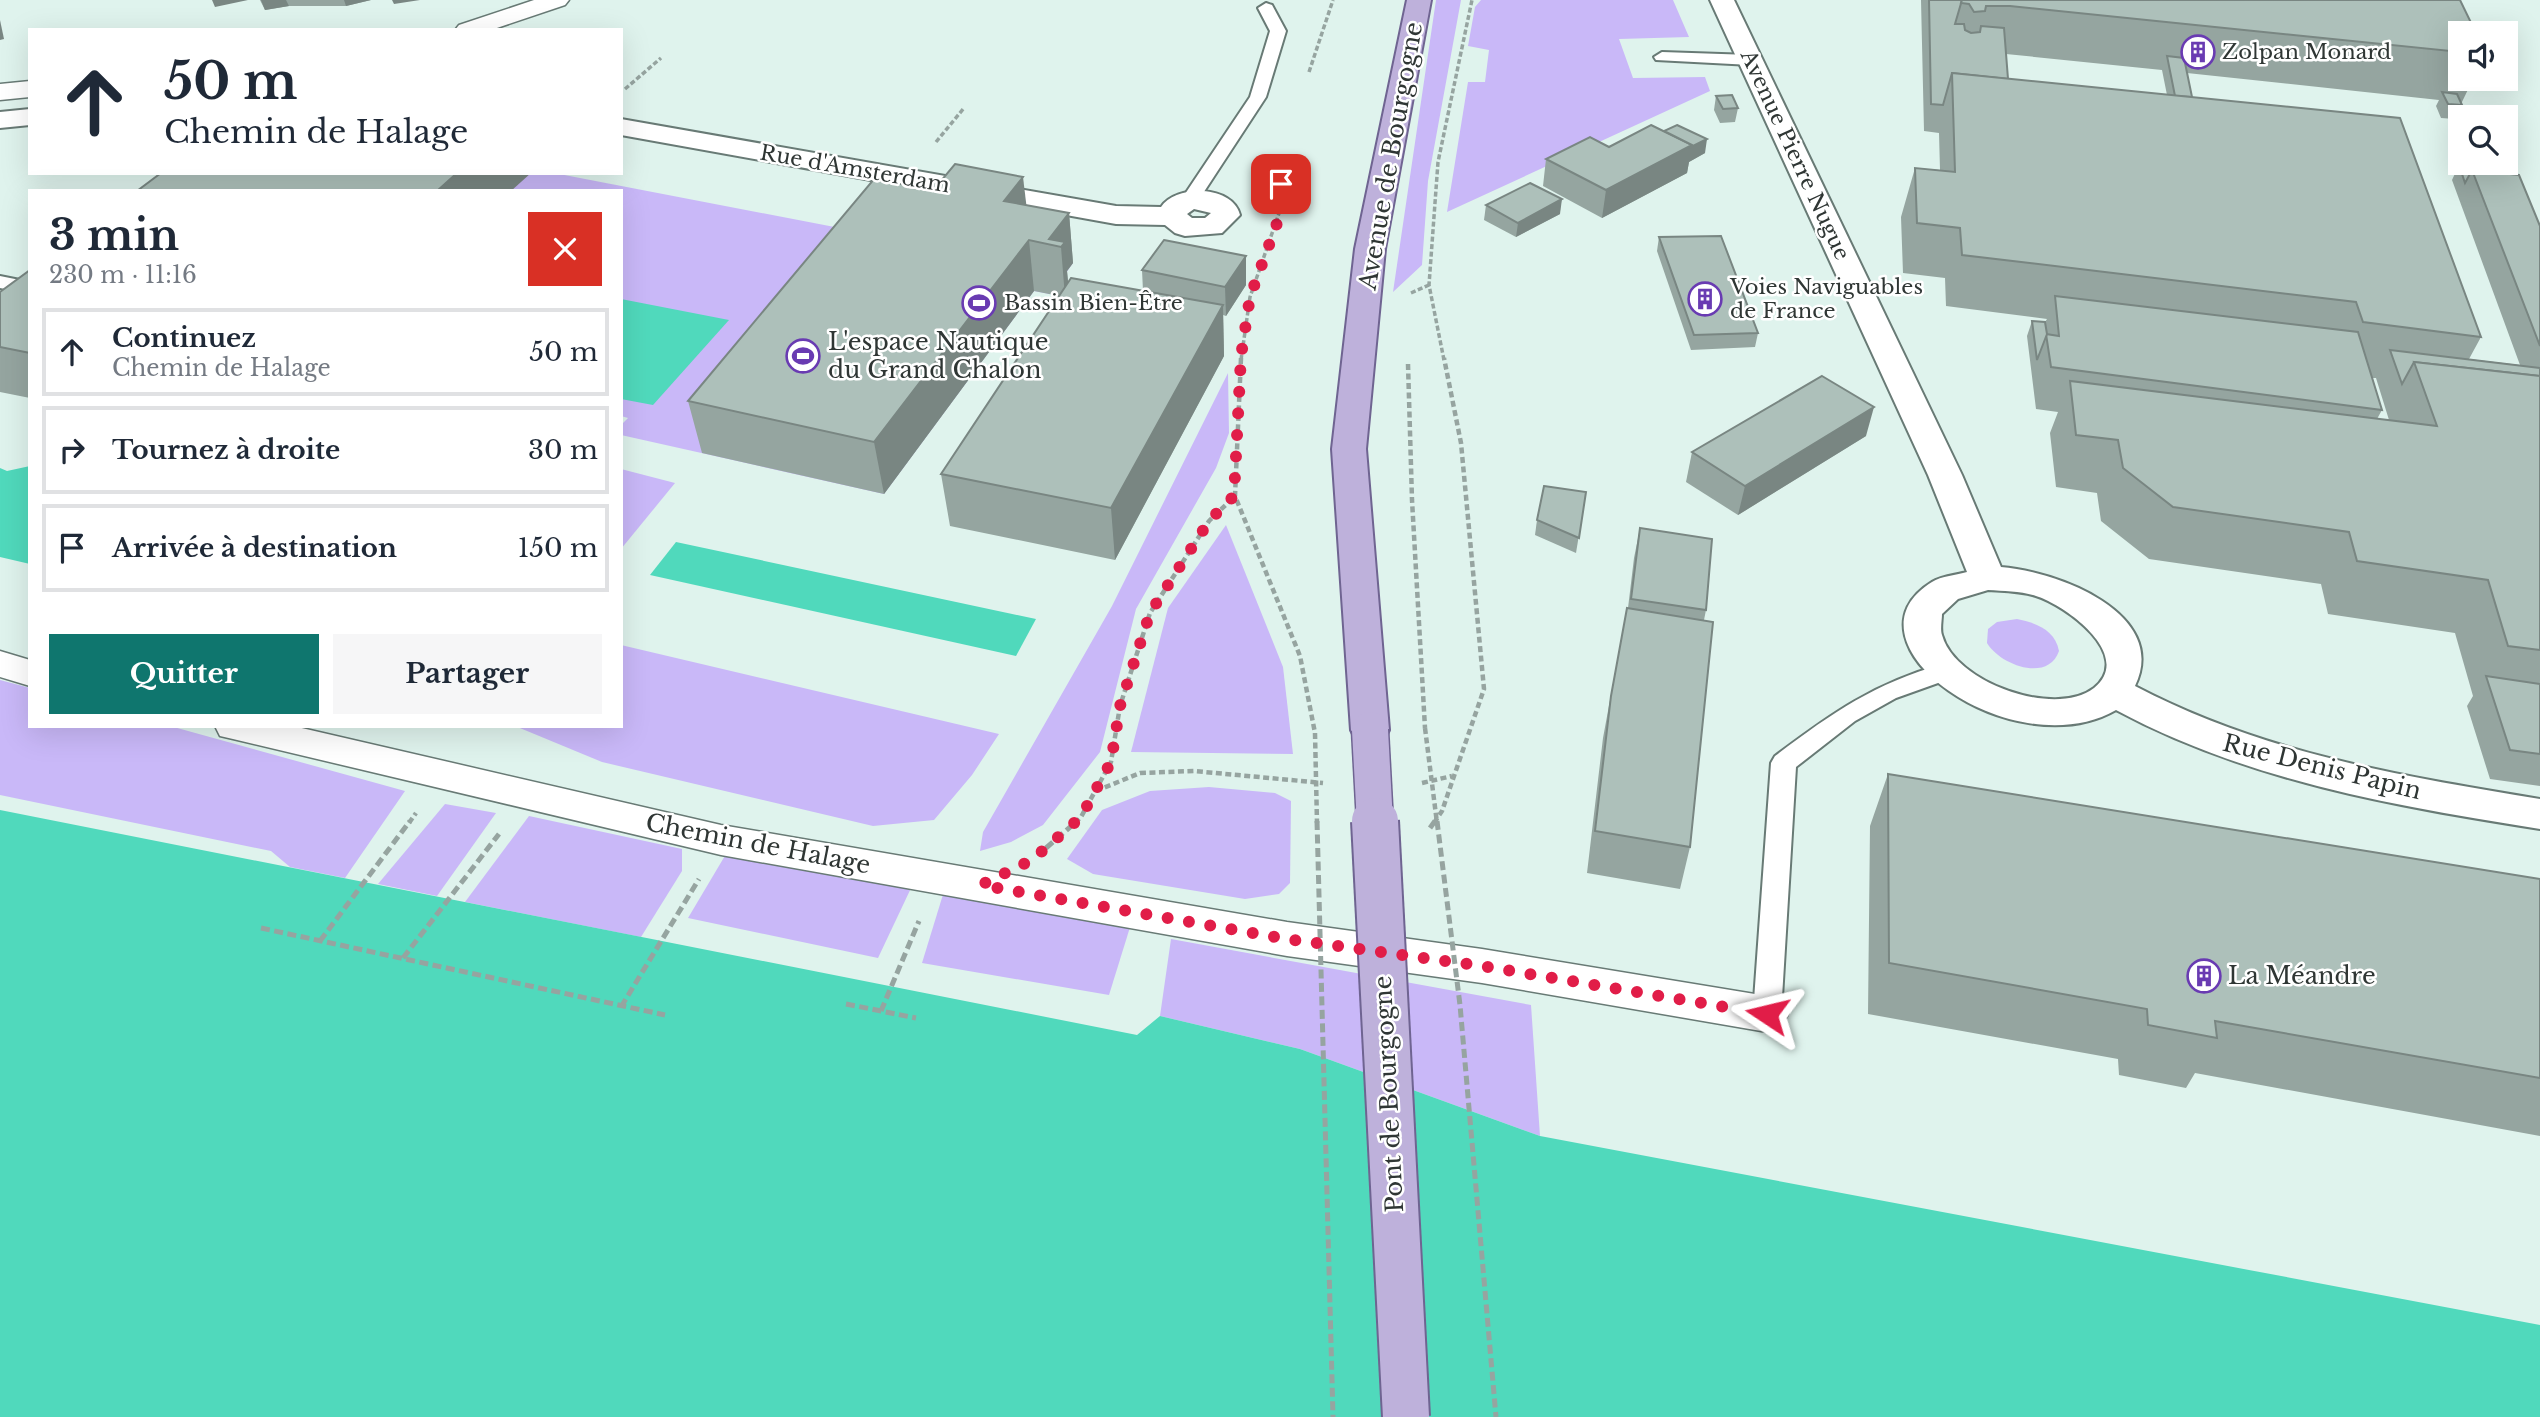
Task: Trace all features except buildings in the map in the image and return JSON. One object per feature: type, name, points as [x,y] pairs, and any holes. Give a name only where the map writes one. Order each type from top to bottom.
[{"type":"main road","name":"Avenue de Bourgogne","points":[[1370,730],[1349,449],[1370,249],[1419,0]]},
{"type":"main road","name":"Pont de Bourgogne","points":[[1370,730],[1406,1417]]},
{"type":"street","points":[[473,28],[557,0]]},
{"type":"street","name":"Avenue Pierre Nugue","points":[[1722,0],[1945,475],[1988,578]]},
{"type":"street","points":[[0,92],[28,89]]},
{"type":"street","points":[[0,120],[28,117]]},
{"type":"street","name":"Rue d'Amsterdam","points":[[623,127],[1116,215],[1181,208]]},
{"type":"street","points":[[1988,578],[2019,580],[2051,588],[2071,597],[2097,615],[2115,636],[2125,665],[2122,679],[2113,692],[2085,709],[2044,714],[2021,711],[1978,696],[1944,672],[1925,643],[1923,616],[1930,604],[1953,586],[1988,578]]},
{"type":"street","points":[[0,664],[28,672]]},
{"type":"street","name":"Rue Denis Papin","points":[[2113,692],[2157,718],[2237,749],[2347,778],[2540,814]]},
{"type":"street","name":"Chemin de Halage","points":[[242,728],[721,840],[1287,939],[1482,966],[1767,1014]]},
{"type":"lane","points":[[1181,208],[1258,97],[1278,31],[1266,8]]},
{"type":"lane","points":[[1662,57],[1751,60]]},
{"type":"lane","points":[[0,282],[28,288]]},
{"type":"lane","points":[[1767,1014],[1784,763],[1846,715],[1887,692],[1944,672]]},
{"type":"path","points":[[1307,78],[1333,0]]},
{"type":"path","points":[[1458,759],[1484,689],[1476,580],[1461,443],[1429,285],[1438,162],[1461,41],[1472,0]]},
{"type":"path","points":[[632,83],[661,58]]},
{"type":"path","points":[[941,135],[964,108]]},
{"type":"path","points":[[1264,155],[1261,165],[1286,193],[1250,297],[1241,356],[1234,496],[1300,656],[1315,733],[1333,1417]]},
{"type":"path","points":[[1409,294],[1429,285]]},
{"type":"path","points":[[1408,358],[1407,435],[1420,605],[1425,728],[1460,1005],[1496,1417]]},
{"type":"path","points":[[981,885],[1032,860],[1081,817],[1111,762],[1120,706],[1150,613],[1209,521],[1234,496]]},
{"type":"path","points":[[1096,790],[1139,772],[1194,771],[1335,785]]},
{"type":"path","points":[[1419,783],[1452,776]]},
{"type":"path","points":[[320,941],[408,824]]},
{"type":"path","points":[[403,958],[488,848]]},
{"type":"path","points":[[621,1007],[696,884]]},
{"type":"path","points":[[261,928],[665,1015]]},
{"type":"path","points":[[881,1011],[912,937]]},
{"type":"path","points":[[846,1004],[916,1018]]},
{"type":"shaded area","points":[[1436,0],[1461,0],[1428,181],[1422,265],[1393,292]]},
{"type":"shaded area","points":[[1481,0],[1673,0],[1689,37],[1619,39],[1633,78],[1705,77],[1710,91],[1447,212],[1468,82],[1485,82],[1489,50],[1468,46],[1475,7]]},
{"type":"shaded area","name":"L'espace Nautique du Grand Chalon","points":[[246,175],[564,175],[876,235],[1073,263],[1055,289],[1065,297],[1034,291],[884,494],[623,435],[623,423],[628,418],[623,417],[623,189],[229,189]]},
{"type":"shaded area","points":[[623,299],[729,320],[653,405],[623,399]]},
{"type":"shaded area","points":[[1228,373],[1229,433],[1216,468],[1136,609],[1100,752],[1043,825],[1011,842],[980,851],[983,832],[1112,606]]},
{"type":"shaded area","points":[[28,466],[28,564],[0,557],[0,468],[7,471]]},
{"type":"shaded area","points":[[623,470],[675,483],[623,547]]},
{"type":"shaded area","points":[[1226,525],[1283,667],[1293,754],[1131,752],[1168,608]]},
{"type":"shaded area","points":[[676,542],[1036,619],[1016,656],[650,575]]},
{"type":"shaded area","points":[[2017,619],[2038,625],[2049,633],[2059,651],[2053,661],[2045,666],[2024,667],[2013,664],[1993,651],[1987,643],[1988,629],[1997,622]]},
{"type":"shaded area","points":[[623,645],[999,734],[972,775],[934,820],[873,826],[602,762],[520,728],[623,728]]},
{"type":"shaded area","points":[[0,680],[28,687],[28,728],[177,728],[405,791],[345,878],[290,867],[271,851],[0,795]]},
{"type":"shaded area","points":[[1209,787],[1275,793],[1291,801],[1290,883],[1279,894],[1245,899],[1093,874],[1067,859],[1102,810],[1150,791]]},
{"type":"shaded area","points":[[445,804],[496,813],[437,896],[378,884]]},
{"type":"shaded area","points":[[0,810],[1137,1035],[1160,1016],[1300,1049],[1540,1136],[2540,1325],[2540,1417],[0,1417]]},
{"type":"shaded area","points":[[529,816],[682,849],[682,871],[641,937],[465,902]]},
{"type":"shaded area","points":[[726,854],[912,886],[878,958],[688,918]]},
{"type":"shaded area","points":[[945,888],[1131,924],[1109,995],[922,963]]},
{"type":"shaded area","points":[[1171,939],[1531,1005],[1540,1136],[1300,1049],[1160,1016]]},
{"type":"place","name":"Zolpan Monard","points":[[2198,52]]},
{"type":"place","name":"Voies Naviguables de France","points":[[1705,299]]},
{"type":"place","name":"Bassin Bien-Être","points":[[979,303]]},
{"type":"place","name":"L'espace Nautique du Grand Chalon","points":[[803,356]]},
{"type":"place","name":"La Méandre","points":[[2204,976]]},
{"type":"route","points":[[1281,184],[1286,193],[1284,204],[1250,297],[1241,356],[1234,496],[1209,521],[1150,613],[1120,706],[1111,762],[1081,817],[1032,860],[981,885],[1287,939],[1482,966],[1767,1014]]}]
